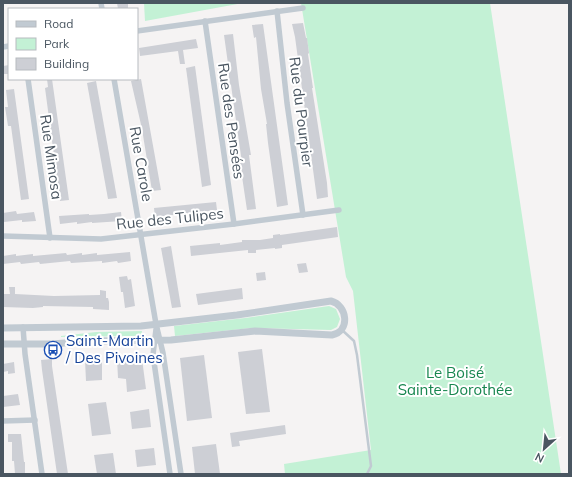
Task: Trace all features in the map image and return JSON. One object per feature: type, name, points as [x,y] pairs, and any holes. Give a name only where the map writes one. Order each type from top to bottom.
[{"type":"street","points":[[138,30],[303,8]]},
{"type":"street","name":"Rue du Pourpier","points":[[277,12],[287,103],[303,215]]},
{"type":"street","name":"Rue des Pensées","points":[[205,21],[234,224]]},
{"type":"street","name":"Rue Mimosa","points":[[28,80],[50,238]]},
{"type":"street","name":"Rue Carole","points":[[114,80],[156,324],[157,340]]},
{"type":"street","name":"Rue des Tulipes","points":[[3,236],[101,239],[339,210]]},
{"type":"street","points":[[3,328],[138,326],[229,316],[331,301],[340,306],[344,314],[345,324],[342,329],[332,335],[255,332],[157,340],[90,341],[52,344],[3,344]]},
{"type":"street","points":[[23,327],[42,474]]},
{"type":"street","points":[[157,340],[153,355],[170,474]]},
{"type":"street","points":[[157,340],[163,353],[181,474]]},
{"type":"street","points":[[3,421],[35,420]]},
{"type":"lane","points":[[342,329],[354,342],[357,355],[371,466],[367,474]]},
{"type":"green space","points":[[144,3],[243,3],[145,21]]},
{"type":"green space","name":"Le Boisé Sainte-Dorothée","points":[[301,3],[490,3],[561,474],[285,474],[284,464],[371,450],[353,291],[346,277]]},
{"type":"green space","points":[[329,306],[336,309],[340,319],[337,327],[331,330],[251,328],[175,336],[174,326]]},
{"type":"green space","points":[[142,331],[141,336],[61,337],[96,332]]},
{"type":"building","points":[[117,3],[128,3],[128,8],[118,8]]},
{"type":"building","points":[[303,23],[307,38],[312,88],[327,183],[328,197],[317,199],[292,24]]},
{"type":"building","points":[[263,24],[288,205],[277,207],[268,143],[267,124],[261,89],[256,37],[254,38],[252,25]]},
{"type":"building","points":[[233,34],[239,85],[251,155],[249,155],[256,209],[247,210],[224,35]]},
{"type":"building","points":[[196,39],[198,48],[183,50],[185,64],[180,64],[178,51],[140,56],[139,48]]},
{"type":"building","points":[[8,65],[8,74],[3,74],[3,66]]},
{"type":"building","points":[[195,66],[211,185],[202,187],[186,68]]},
{"type":"building","points":[[141,79],[161,190],[152,191],[142,129],[131,81]]},
{"type":"building","points":[[47,80],[52,80],[69,200],[60,201],[45,88],[48,87]]},
{"type":"building","points":[[96,81],[117,198],[108,199],[87,83]]},
{"type":"building","points":[[14,89],[29,199],[21,200],[11,126],[8,126],[5,107],[8,107],[6,90]]},
{"type":"building","points":[[216,202],[217,210],[155,217],[154,208]]},
{"type":"building","points":[[16,211],[17,214],[34,212],[36,221],[22,222],[22,220],[4,222],[3,213]]},
{"type":"building","points":[[121,212],[122,221],[60,224],[59,216]]},
{"type":"building","points":[[337,227],[338,237],[282,245],[282,248],[256,250],[256,253],[248,253],[248,250],[191,256],[190,246],[220,243],[220,245],[242,242],[242,240],[260,240],[273,238],[273,235]]},
{"type":"building","points":[[171,246],[181,307],[172,308],[161,248]]},
{"type":"building","points":[[130,252],[131,261],[118,263],[117,261],[102,263],[102,261],[71,263],[70,261],[40,264],[39,262],[21,264],[20,262],[3,264],[3,256],[16,254],[16,256],[33,254],[33,256],[66,253],[67,255],[82,253],[82,255],[97,253],[97,255]]},
{"type":"building","points":[[306,263],[308,272],[299,273],[297,264]]},
{"type":"building","points":[[265,272],[266,280],[257,281],[256,273]]},
{"type":"building","points":[[127,276],[128,280],[131,279],[135,306],[125,308],[119,277]]},
{"type":"building","points":[[9,287],[15,287],[15,294],[54,296],[100,295],[100,290],[106,291],[106,298],[108,298],[109,302],[109,310],[93,309],[93,307],[3,307],[3,294],[10,294]]},
{"type":"building","points":[[242,288],[243,299],[198,305],[196,294]]},
{"type":"building","points":[[262,349],[270,412],[246,414],[238,352]]},
{"type":"building","points":[[204,355],[212,418],[187,421],[180,358]]},
{"type":"building","points":[[52,359],[68,474],[57,474],[42,370],[41,360]]},
{"type":"building","points":[[102,359],[102,380],[86,381],[85,360]]},
{"type":"building","points":[[117,359],[142,359],[146,389],[127,392],[126,379],[118,378]]},
{"type":"building","points":[[14,362],[15,373],[8,374],[8,371],[3,372],[3,364]]},
{"type":"building","points":[[18,394],[20,405],[3,407],[3,396]]},
{"type":"building","points":[[106,402],[111,434],[92,436],[88,404]]},
{"type":"building","points":[[149,409],[151,427],[132,429],[130,412]]},
{"type":"building","points":[[285,425],[286,434],[239,441],[240,446],[232,447],[230,433]]},
{"type":"building","points":[[8,434],[21,434],[25,474],[15,474],[14,461],[12,461],[12,442],[8,442]]},
{"type":"building","points":[[216,444],[220,474],[195,474],[192,447]]},
{"type":"building","points":[[154,448],[156,465],[137,467],[135,450]]},
{"type":"building","points":[[113,453],[116,474],[97,474],[94,455]]},
{"type":"place","name":"Saint-Martin / Des Pivoines","points":[[53,350]]}]
